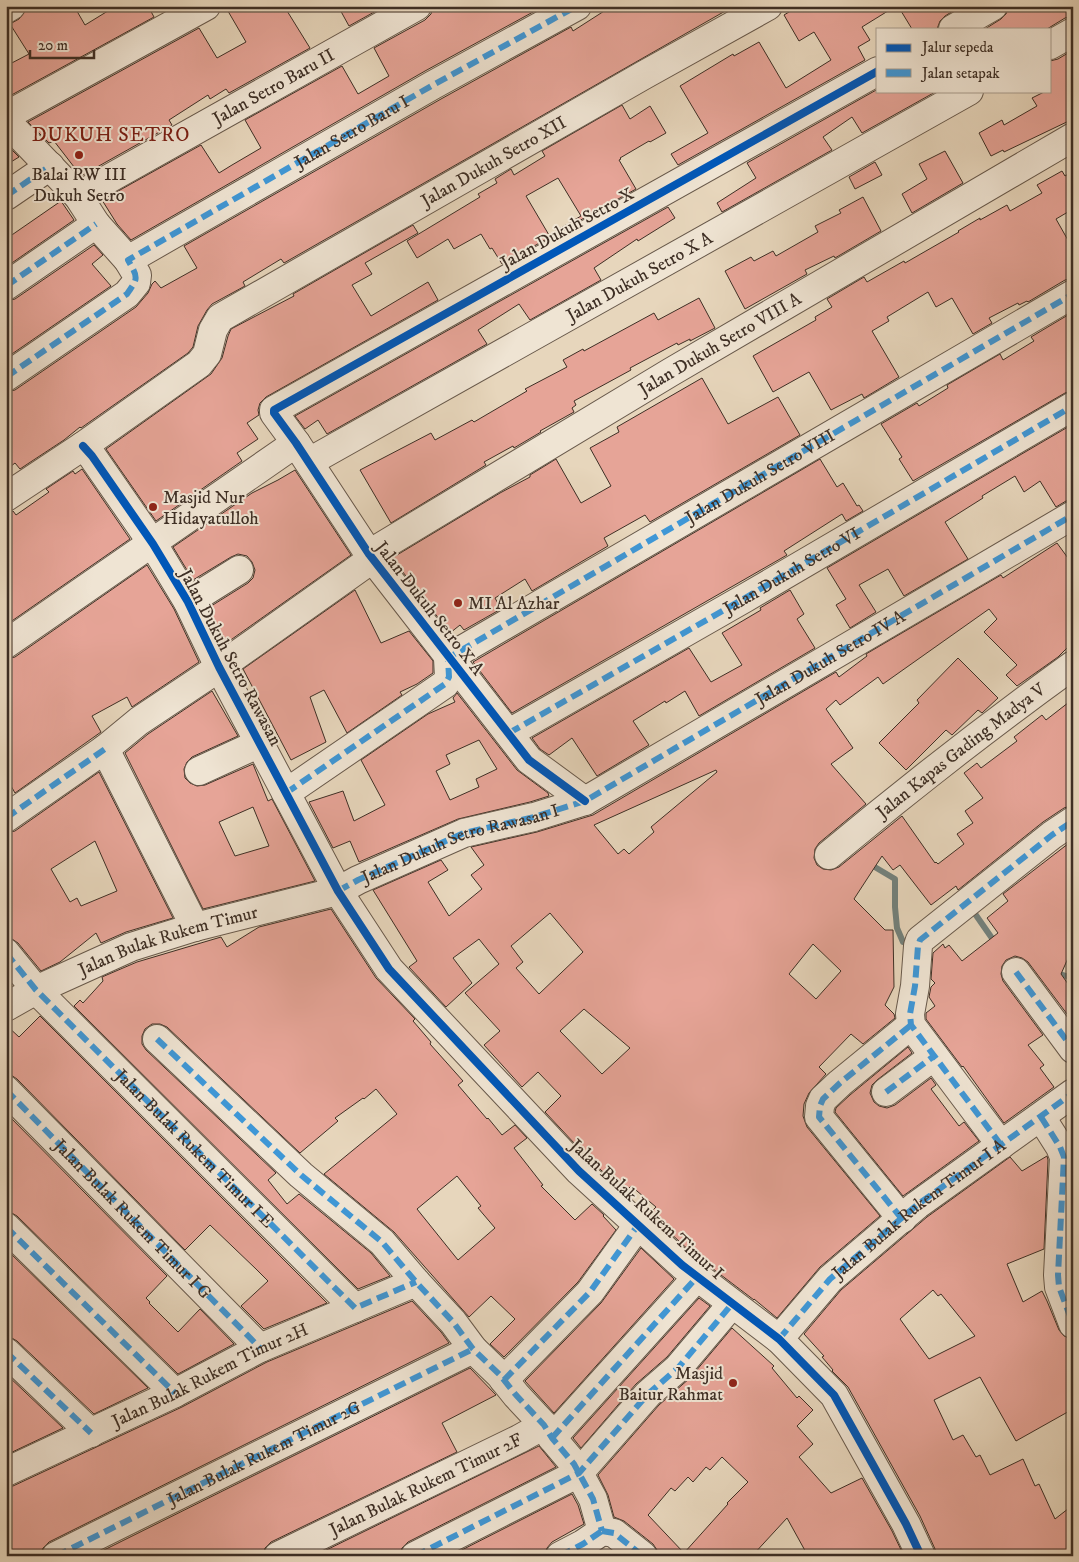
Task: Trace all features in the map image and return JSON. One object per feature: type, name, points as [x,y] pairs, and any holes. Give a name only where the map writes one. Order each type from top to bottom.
[{"type":"street","points":[[6,9],[11,6]]},
{"type":"street","points":[[6,116],[206,6]]},
{"type":"street","name":"Jalan Setro Baru II","points":[[78,196],[417,6]]},
{"type":"street","name":"Jalan Setro Baru I","points":[[128,260],[433,85],[577,6]]},
{"type":"street","name":"Jalan Dukuh Setro XII","points":[[83,446],[199,364],[207,354],[213,330],[220,318],[768,6]]},
{"type":"street","points":[[955,28],[993,6]]},
{"type":"street","points":[[1052,44],[1073,32]]},
{"type":"street","name":"Jalan Dukuh Setro X","points":[[274,413],[278,406],[876,72]]},
{"type":"street","name":"Jalan Dukuh Setro X A","points":[[293,452],[967,92]]},
{"type":"street","points":[[6,121],[78,196],[96,224],[128,260],[137,275],[136,282],[127,294],[6,377]]},
{"type":"street","name":"Jalan Dukuh Setro VIII A","points":[[6,818],[105,749],[139,721],[219,667],[370,557],[671,372],[1073,137]]},
{"type":"street","points":[[6,196],[50,166]]},
{"type":"street","points":[[6,286],[96,224]]},
{"type":"street","name":"Jalan Dukuh Setro VIII","points":[[448,658],[1073,294]]},
{"type":"street","name":"Jalan Dukuh Setro VI","points":[[509,733],[763,588],[1073,406]]},
{"type":"street","name":"Jalan Dukuh Setro X A","points":[[274,413],[293,452],[370,557],[529,760],[585,801]]},
{"type":"street","points":[[6,497],[83,446]]},
{"type":"street","name":"Jalan Dukuh Setro Rawasan","points":[[83,446],[92,456],[152,544],[188,602],[219,667],[338,891]]},
{"type":"street","points":[[6,644],[152,544],[293,452]]},
{"type":"street","name":"Jalan Dukuh Setro IV A","points":[[585,801],[1073,515]]},
{"type":"street","points":[[188,602],[238,570]]},
{"type":"street","points":[[286,793],[445,684],[449,677],[448,658]]},
{"type":"street","name":"Jalan Kapas Gading Madya V","points":[[839,847],[1073,664]]},
{"type":"street","points":[[199,772],[260,743]]},
{"type":"street","points":[[105,749],[195,927]]},
{"type":"street","name":"Jalan Dukuh Setro Rawasan I","points":[[338,891],[358,880],[464,833],[534,817],[585,801]]},
{"type":"street","points":[[1001,1145],[911,1026],[910,1014],[915,986],[917,950],[920,940],[1073,820]]},
{"type":"street","name":"Jalan Bulak Rukem Timur","points":[[6,1007],[36,990],[131,946],[195,927],[338,891]]},
{"type":"street","name":"Jalan Bulak Rukem Timur I","points":[[338,891],[389,970],[579,1172],[682,1265],[778,1339],[834,1395],[906,1524],[921,1556]]},
{"type":"street","name":"Jalan Bulak Rukem Timur I E","points":[[6,953],[36,990],[355,1308]]},
{"type":"street","points":[[1016,972],[1073,1050]]},
{"type":"street","points":[[902,1219],[819,1117],[819,1112],[823,1099],[840,1083],[911,1026]]},
{"type":"street","points":[[157,1039],[301,1175],[382,1242],[453,1322],[472,1349],[504,1380],[574,1464],[593,1499],[602,1531]]},
{"type":"street","points":[[886,1092],[934,1056]]},
{"type":"street","name":"Jalan Bulak Rukem Timur I G","points":[[6,1090],[260,1348]]},
{"type":"street","name":"Jalan Bulak Rukem Timur I A","points":[[778,1339],[830,1279],[917,1205],[1073,1093]]},
{"type":"street","points":[[1040,1117],[1060,1147],[1064,1157],[1058,1275],[1059,1287],[1073,1324]]},
{"type":"street","points":[[504,1380],[590,1292],[638,1225]]},
{"type":"street","points":[[6,1226],[175,1393]]},
{"type":"street","name":"Jalan Bulak Rukem Timur 2F","points":[[278,1556],[519,1439],[548,1431],[697,1277]]},
{"type":"street","name":"Jalan Bulak Rukem Timur 2H","points":[[6,1472],[175,1393],[260,1348],[416,1282]]},
{"type":"street","points":[[415,1556],[579,1473],[648,1394],[678,1368],[732,1304]]},
{"type":"street","name":"Jalan Bulak Rukem Timur 2G","points":[[56,1556],[472,1349]]},
{"type":"street","points":[[6,1352],[91,1433]]},
{"type":"street","points":[[560,1556],[602,1531],[614,1533],[643,1556]]},
{"type":"building","points":[[33,6],[74,6],[85,25],[116,6],[148,6],[154,17],[6,98],[6,66],[29,54],[10,24],[19,19],[25,11]]},
{"type":"building","points":[[225,6],[284,6],[310,48],[229,93],[226,89],[210,99],[208,95],[169,120],[172,125],[81,176],[54,141],[49,143],[28,122],[199,28],[217,58],[246,42]]},
{"type":"building","points":[[338,6],[385,6],[349,26]]},
{"type":"building","points":[[433,6],[544,6],[425,71],[131,240],[117,224],[102,200],[201,145],[219,173],[261,148],[245,120],[342,66],[358,94],[389,76],[374,48],[425,20],[431,14]]},
{"type":"building","points":[[612,6],[734,6],[284,263],[281,259],[243,282],[245,286],[212,304],[207,310],[198,326],[193,347],[188,353],[20,469],[15,463],[6,470],[6,392],[15,390],[136,307],[155,281],[161,288],[197,268],[184,246],[571,27],[573,31]]},
{"type":"building","points":[[799,6],[896,6],[862,27],[870,40],[858,47],[865,60],[678,165],[671,154],[708,133],[680,86],[733,54],[734,56],[759,42],[786,88],[831,60],[814,32],[799,41],[784,15]]},
{"type":"building","points":[[898,6],[961,6],[945,16],[940,21],[937,28],[911,28]]},
{"type":"building","points":[[1009,6],[1073,6],[1073,16],[1065,18],[1049,28],[987,28],[1006,14]]},
{"type":"building","points":[[1073,50],[1073,119],[1004,152],[1003,150],[991,156],[979,133],[1002,120],[1004,125],[1037,106],[1032,98],[1044,92],[1052,92],[1052,60]]},
{"type":"building","points":[[876,90],[876,92],[935,92],[862,133],[852,117],[823,137],[832,150],[722,212],[717,203],[756,178],[747,163]]},
{"type":"building","points":[[622,105],[630,119],[650,106],[666,133],[620,158],[619,160],[636,189],[502,264],[481,234],[454,249],[448,239],[417,258],[407,241],[480,197],[478,194],[497,183],[495,179],[511,169],[514,175],[545,156],[542,151]],"holes":[[[558,178],[581,216],[549,235],[526,196]]]},
{"type":"building","points":[[6,144],[19,157],[6,165]]},
{"type":"building","points":[[945,151],[963,183],[912,213],[902,194],[927,179],[919,164]]},
{"type":"building","points":[[875,162],[882,175],[855,189],[849,177]]},
{"type":"building","points":[[1062,171],[1065,176],[1073,171],[1073,209],[1056,219],[1073,249],[1073,278],[1065,280],[1028,302],[1019,305],[1018,303],[989,318],[992,323],[973,334],[952,298],[936,307],[928,292],[887,317],[889,321],[872,331],[899,377],[864,398],[862,394],[831,410],[809,372],[773,392],[753,356],[816,320],[815,317],[832,307],[827,299],[864,277],[867,282],[904,261],[905,263],[980,218],[980,220],[1007,205],[1010,211],[1042,193],[1037,185]]},
{"type":"building","points":[[863,197],[881,231],[835,258],[834,256],[805,270],[807,274],[745,309],[725,271],[751,257],[754,261],[773,251],[776,256],[818,232],[815,226],[841,213],[839,210]]},
{"type":"building","points":[[61,201],[74,220],[6,267],[6,239]]},
{"type":"building","points":[[668,207],[675,218],[638,241],[637,239],[594,268],[601,280],[530,320],[519,304],[478,330],[487,344],[327,434],[318,420],[305,429],[295,416]]},
{"type":"building","points":[[413,225],[418,233],[365,263],[372,274],[352,285],[371,316],[428,282],[438,300],[266,397],[260,403],[259,415],[247,423],[258,439],[237,453],[242,461],[156,521],[106,449],[211,374],[222,358],[231,329],[294,296],[293,294]]},
{"type":"building","points":[[94,245],[103,255],[92,264],[111,286],[6,358],[6,301],[15,299]]},
{"type":"building","points":[[699,298],[715,328],[690,341],[690,339],[678,345],[677,343],[574,401],[576,405],[572,408],[574,412],[514,448],[513,446],[484,462],[486,465],[391,523],[360,470],[431,433],[435,440],[472,420],[474,422],[527,391],[525,389],[567,367],[563,360],[583,349],[584,351],[654,313],[658,320]]},
{"type":"building","points":[[1073,312],[1073,390],[913,481],[899,459],[902,457],[881,424],[917,403],[919,406],[948,388],[947,385],[1000,354],[1003,360],[1034,341],[1031,337]]},
{"type":"building","points":[[702,378],[728,424],[778,397],[800,435],[650,522],[645,515],[604,538],[608,546],[532,591],[525,579],[495,598],[501,609],[464,630],[460,625],[450,633],[392,558],[530,477],[530,475],[556,459],[581,503],[611,486],[590,448],[619,432],[617,427]]},
{"type":"building","points":[[1073,424],[1073,499],[1056,507],[1040,481],[1024,492],[1015,476],[945,522],[968,559],[904,596],[888,569],[859,585],[876,612],[850,628],[836,605],[846,599],[827,568]]},
{"type":"building","points":[[820,459],[837,487],[843,483],[857,506],[859,505],[863,511],[846,521],[842,514],[784,551],[787,555],[512,713],[473,662]]},
{"type":"building","points":[[82,469],[130,539],[6,625],[6,513],[13,511],[16,515],[49,492],[46,489],[73,471],[75,474]]},
{"type":"building","points":[[295,470],[351,555],[225,644],[208,608],[253,578],[255,570],[252,562],[247,556],[238,554],[193,580],[173,547],[252,493]]},
{"type":"building","points":[[1057,543],[1073,565],[1073,642],[1058,657],[1017,686],[1006,675],[1017,665],[984,632],[997,619],[989,609],[883,684],[878,677],[840,705],[836,700],[826,709],[853,748],[831,764],[866,804],[819,843],[815,849],[814,858],[817,865],[823,869],[831,870],[839,867],[902,816],[935,863],[938,864],[964,844],[957,834],[973,823],[965,811],[983,798],[964,773],[977,763],[981,768],[1017,741],[1014,737],[1042,715],[1046,720],[1073,699],[1073,805],[1064,808],[1043,822],[958,890],[956,886],[931,905],[900,865],[893,870],[882,856],[854,899],[885,930],[893,930],[894,987],[885,1005],[894,1014],[895,1018],[863,1044],[851,1034],[819,1067],[826,1074],[809,1093],[804,1104],[803,1116],[807,1127],[880,1216],[820,1267],[777,1318],[692,1253],[656,1220],[657,1218],[650,1213],[656,1207],[631,1186],[625,1192],[590,1160],[545,1112],[561,1096],[538,1072],[522,1087],[484,1045],[500,1031],[465,993],[499,964],[479,939],[453,958],[472,983],[446,1007],[409,967],[417,961],[373,890],[441,860],[448,870],[428,882],[449,916],[482,889],[471,875],[484,865],[471,847],[537,832],[593,815],[836,672],[839,677],[867,656],[866,654],[1001,575],[1003,578]],"holes":[[[716,770],[717,772],[651,827],[654,832],[629,854],[624,849],[618,854],[594,825]],[[550,913],[583,952],[539,994],[516,968],[523,962],[511,946]],[[813,944],[841,971],[816,999],[789,974]],[[584,1009],[630,1048],[602,1074],[560,1031]]]},
{"type":"building","points":[[147,565],[174,609],[199,662],[132,707],[127,697],[92,716],[101,732],[15,793],[6,777],[6,659],[15,657]]},
{"type":"building","points":[[355,590],[381,643],[409,631],[433,661],[433,673],[417,684],[400,692],[402,695],[347,733],[324,690],[310,697],[326,742],[291,760],[243,669]]},
{"type":"building","points":[[790,590],[804,614],[797,619],[815,648],[699,716],[685,691],[666,703],[665,701],[633,721],[649,745],[597,776],[572,738],[549,755],[540,749],[532,738],[689,648],[711,682],[742,665],[722,633]]},
{"type":"building","points":[[958,658],[998,698],[982,713],[978,710],[952,735],[946,730],[906,770],[879,743],[919,703],[917,700]]},
{"type":"building","points":[[212,691],[238,736],[192,757],[184,769],[185,778],[197,786],[205,785],[253,764],[268,801],[272,799],[315,881],[203,909],[125,753],[148,734]],"holes":[[[253,807],[269,846],[235,856],[219,822]]]},
{"type":"building","points":[[457,693],[517,770],[548,793],[549,796],[458,819],[359,862],[350,841],[333,848],[309,802],[343,791],[354,821],[385,805],[361,760],[428,714],[455,702],[453,698]],"holes":[[[479,740],[497,769],[476,779],[479,787],[450,800],[436,771],[450,764],[446,755]]]},
{"type":"building","points":[[99,772],[173,918],[126,932],[101,943],[96,933],[60,962],[41,971],[18,943],[6,938],[6,833],[15,831]],"holes":[[[95,841],[117,891],[81,906],[77,898],[70,902],[51,869]]]},
{"type":"building","points":[[1073,840],[1073,947],[1061,974],[1073,991],[1073,1022],[1028,962],[1015,956],[1006,960],[1002,966],[1001,974],[1003,981],[1043,1035],[1028,1045],[1044,1065],[1040,1068],[1054,1087],[1004,1123],[926,1019],[926,1013],[935,1006],[929,997],[931,987],[935,983],[931,979],[933,953],[943,944],[945,948],[949,945],[962,961],[998,933],[987,918],[1008,901],[1003,894]]},
{"type":"building","points":[[331,909],[376,978],[415,1019],[413,1021],[431,1042],[430,1044],[463,1081],[458,1085],[487,1119],[502,1135],[515,1125],[527,1138],[514,1148],[543,1185],[541,1186],[575,1220],[592,1204],[616,1230],[578,1282],[504,1357],[490,1344],[515,1319],[491,1296],[469,1317],[394,1232],[324,1174],[397,1114],[376,1089],[335,1118],[338,1121],[300,1153],[167,1027],[160,1024],[152,1024],[145,1029],[142,1036],[142,1044],[146,1050],[276,1173],[268,1180],[287,1204],[299,1194],[371,1253],[390,1276],[358,1289],[74,1006],[80,1000],[83,1003],[103,981],[102,977],[137,962],[221,937],[227,947],[259,927]],"holes":[[[457,1176],[481,1206],[478,1208],[495,1228],[458,1260],[417,1209]]]},
{"type":"building","points":[[40,1016],[327,1303],[264,1329],[241,1306],[268,1281],[256,1269],[210,1225],[185,1250],[17,1079],[11,1075],[6,1075],[6,1025],[19,1037]]},
{"type":"building","points":[[908,1047],[912,1053],[872,1085],[870,1093],[874,1102],[879,1106],[887,1108],[895,1105],[931,1078],[936,1085],[931,1089],[959,1126],[964,1122],[979,1141],[903,1196],[835,1112],[836,1108],[850,1095]]},
{"type":"building","points":[[6,1113],[167,1276],[146,1298],[149,1303],[178,1332],[200,1309],[234,1344],[178,1374],[17,1216],[6,1212]]},
{"type":"building","points":[[1047,1156],[1044,1249],[1007,1264],[1023,1302],[1042,1291],[1059,1330],[1064,1336],[1073,1339],[1073,1409],[1016,1441],[980,1377],[934,1400],[953,1440],[963,1435],[976,1457],[980,1455],[990,1475],[1023,1459],[1035,1486],[1039,1484],[1055,1519],[1073,1505],[1073,1556],[936,1556],[935,1549],[920,1516],[848,1387],[832,1371],[822,1357],[824,1356],[804,1334],[841,1290],[927,1217],[1010,1157],[1022,1171]],"holes":[[[933,1290],[938,1296],[941,1294],[975,1336],[929,1359],[900,1319]]]},
{"type":"building","points":[[641,1248],[674,1279],[554,1413],[525,1381],[601,1303]]},
{"type":"building","points":[[6,1249],[148,1388],[94,1414],[17,1341],[6,1337]]},
{"type":"building","points":[[699,1298],[710,1306],[667,1357],[636,1384],[581,1448],[573,1438]]},
{"type":"building","points":[[412,1301],[449,1343],[49,1542],[43,1548],[40,1556],[6,1556],[6,1487],[13,1486],[182,1407],[267,1362]]},
{"type":"building","points":[[732,1328],[774,1366],[772,1368],[797,1398],[799,1396],[813,1410],[797,1426],[813,1444],[799,1457],[831,1493],[862,1478],[904,1556],[808,1556],[787,1518],[752,1556],[658,1556],[653,1544],[624,1521],[614,1517],[608,1495],[598,1475],[659,1405],[690,1378]],"holes":[[[722,1457],[748,1482],[727,1503],[684,1553],[648,1515],[671,1488],[675,1491],[688,1477],[693,1482],[706,1467],[710,1470]]]},
{"type":"building","points":[[470,1368],[496,1395],[442,1423],[457,1452],[271,1542],[265,1548],[263,1556],[92,1556]]},
{"type":"building","points":[[6,1374],[63,1428],[6,1455]]},
{"type":"building","points":[[539,1446],[556,1467],[408,1542],[402,1548],[399,1556],[314,1556]]},
{"type":"building","points":[[572,1494],[584,1524],[552,1542],[544,1556],[450,1556]]},
{"type":"waterway","points":[[868,863],[895,879],[897,928],[903,942],[911,945]]},
{"type":"waterway","points":[[970,909],[996,944]]},
{"type":"waterway","points":[[1053,972],[1073,978]]},
{"type":"marked path","points":[[6,9],[11,6]]},
{"type":"marked path","points":[[6,377],[127,294],[134,284],[136,277],[128,260],[433,85],[577,6]]},
{"type":"marked path","points":[[6,196],[50,166]]},
{"type":"marked path","points":[[6,286],[96,224]]},
{"type":"marked path","points":[[286,793],[445,684],[449,677],[448,658],[1073,294]]},
{"type":"marked path","points":[[509,733],[745,598],[1073,406]]},
{"type":"marked path","points":[[338,891],[358,880],[464,833],[534,817],[585,801],[1073,515]]},
{"type":"marked path","points":[[6,818],[105,749]]},
{"type":"marked path","points":[[1001,1145],[911,1025],[910,1014],[915,986],[918,946],[920,940],[1052,835],[1073,821]]},
{"type":"marked path","points":[[6,953],[36,990],[355,1308],[416,1282]]},
{"type":"marked path","points":[[1016,972],[1073,1049]]},
{"type":"marked path","points":[[902,1219],[819,1117],[823,1099],[911,1025]]},
{"type":"marked path","points":[[157,1039],[301,1175],[382,1242],[453,1322],[473,1349],[500,1375],[544,1425],[552,1438],[574,1464],[593,1499],[602,1531]]},
{"type":"marked path","points":[[886,1092],[934,1056]]},
{"type":"marked path","points":[[6,1090],[260,1348]]},
{"type":"marked path","points":[[779,1339],[830,1279],[917,1205],[1073,1093]]},
{"type":"marked path","points":[[1041,1117],[1060,1147],[1064,1157],[1058,1275],[1059,1287],[1073,1324]]},
{"type":"marked path","points":[[504,1380],[590,1292],[638,1225]]},
{"type":"marked path","points":[[6,1227],[175,1393]]},
{"type":"marked path","points":[[552,1438],[697,1277]]},
{"type":"marked path","points":[[415,1556],[579,1473],[648,1394],[678,1368],[732,1304]]},
{"type":"marked path","points":[[56,1556],[473,1349]]},
{"type":"marked path","points":[[6,1352],[91,1433]]},
{"type":"marked path","points":[[602,1531],[614,1533],[643,1556]]},
{"type":"marked path","points":[[560,1556],[602,1531]]},
{"type":"cycle path","points":[[585,801],[529,760],[369,554],[274,413],[274,410],[876,72]]},
{"type":"cycle path","points":[[83,446],[92,456],[153,544],[188,602],[219,667],[338,891],[389,969],[579,1171],[682,1265],[779,1339],[834,1395],[906,1524],[921,1556]]},
{"type":"place","name":"Balai RW III Dukuh Setro","points":[[79,155]]},
{"type":"place","name":"Masjid Nur Hidayatulloh","points":[[153,507]]},
{"type":"place","name":"MI Al Azhar","points":[[458,603]]},
{"type":"place","name":"Masjid Baitur Rahmat","points":[[733,1383]]},
{"type":"district","name":"DUKUH SETRO","points":[[111,134]]}]
